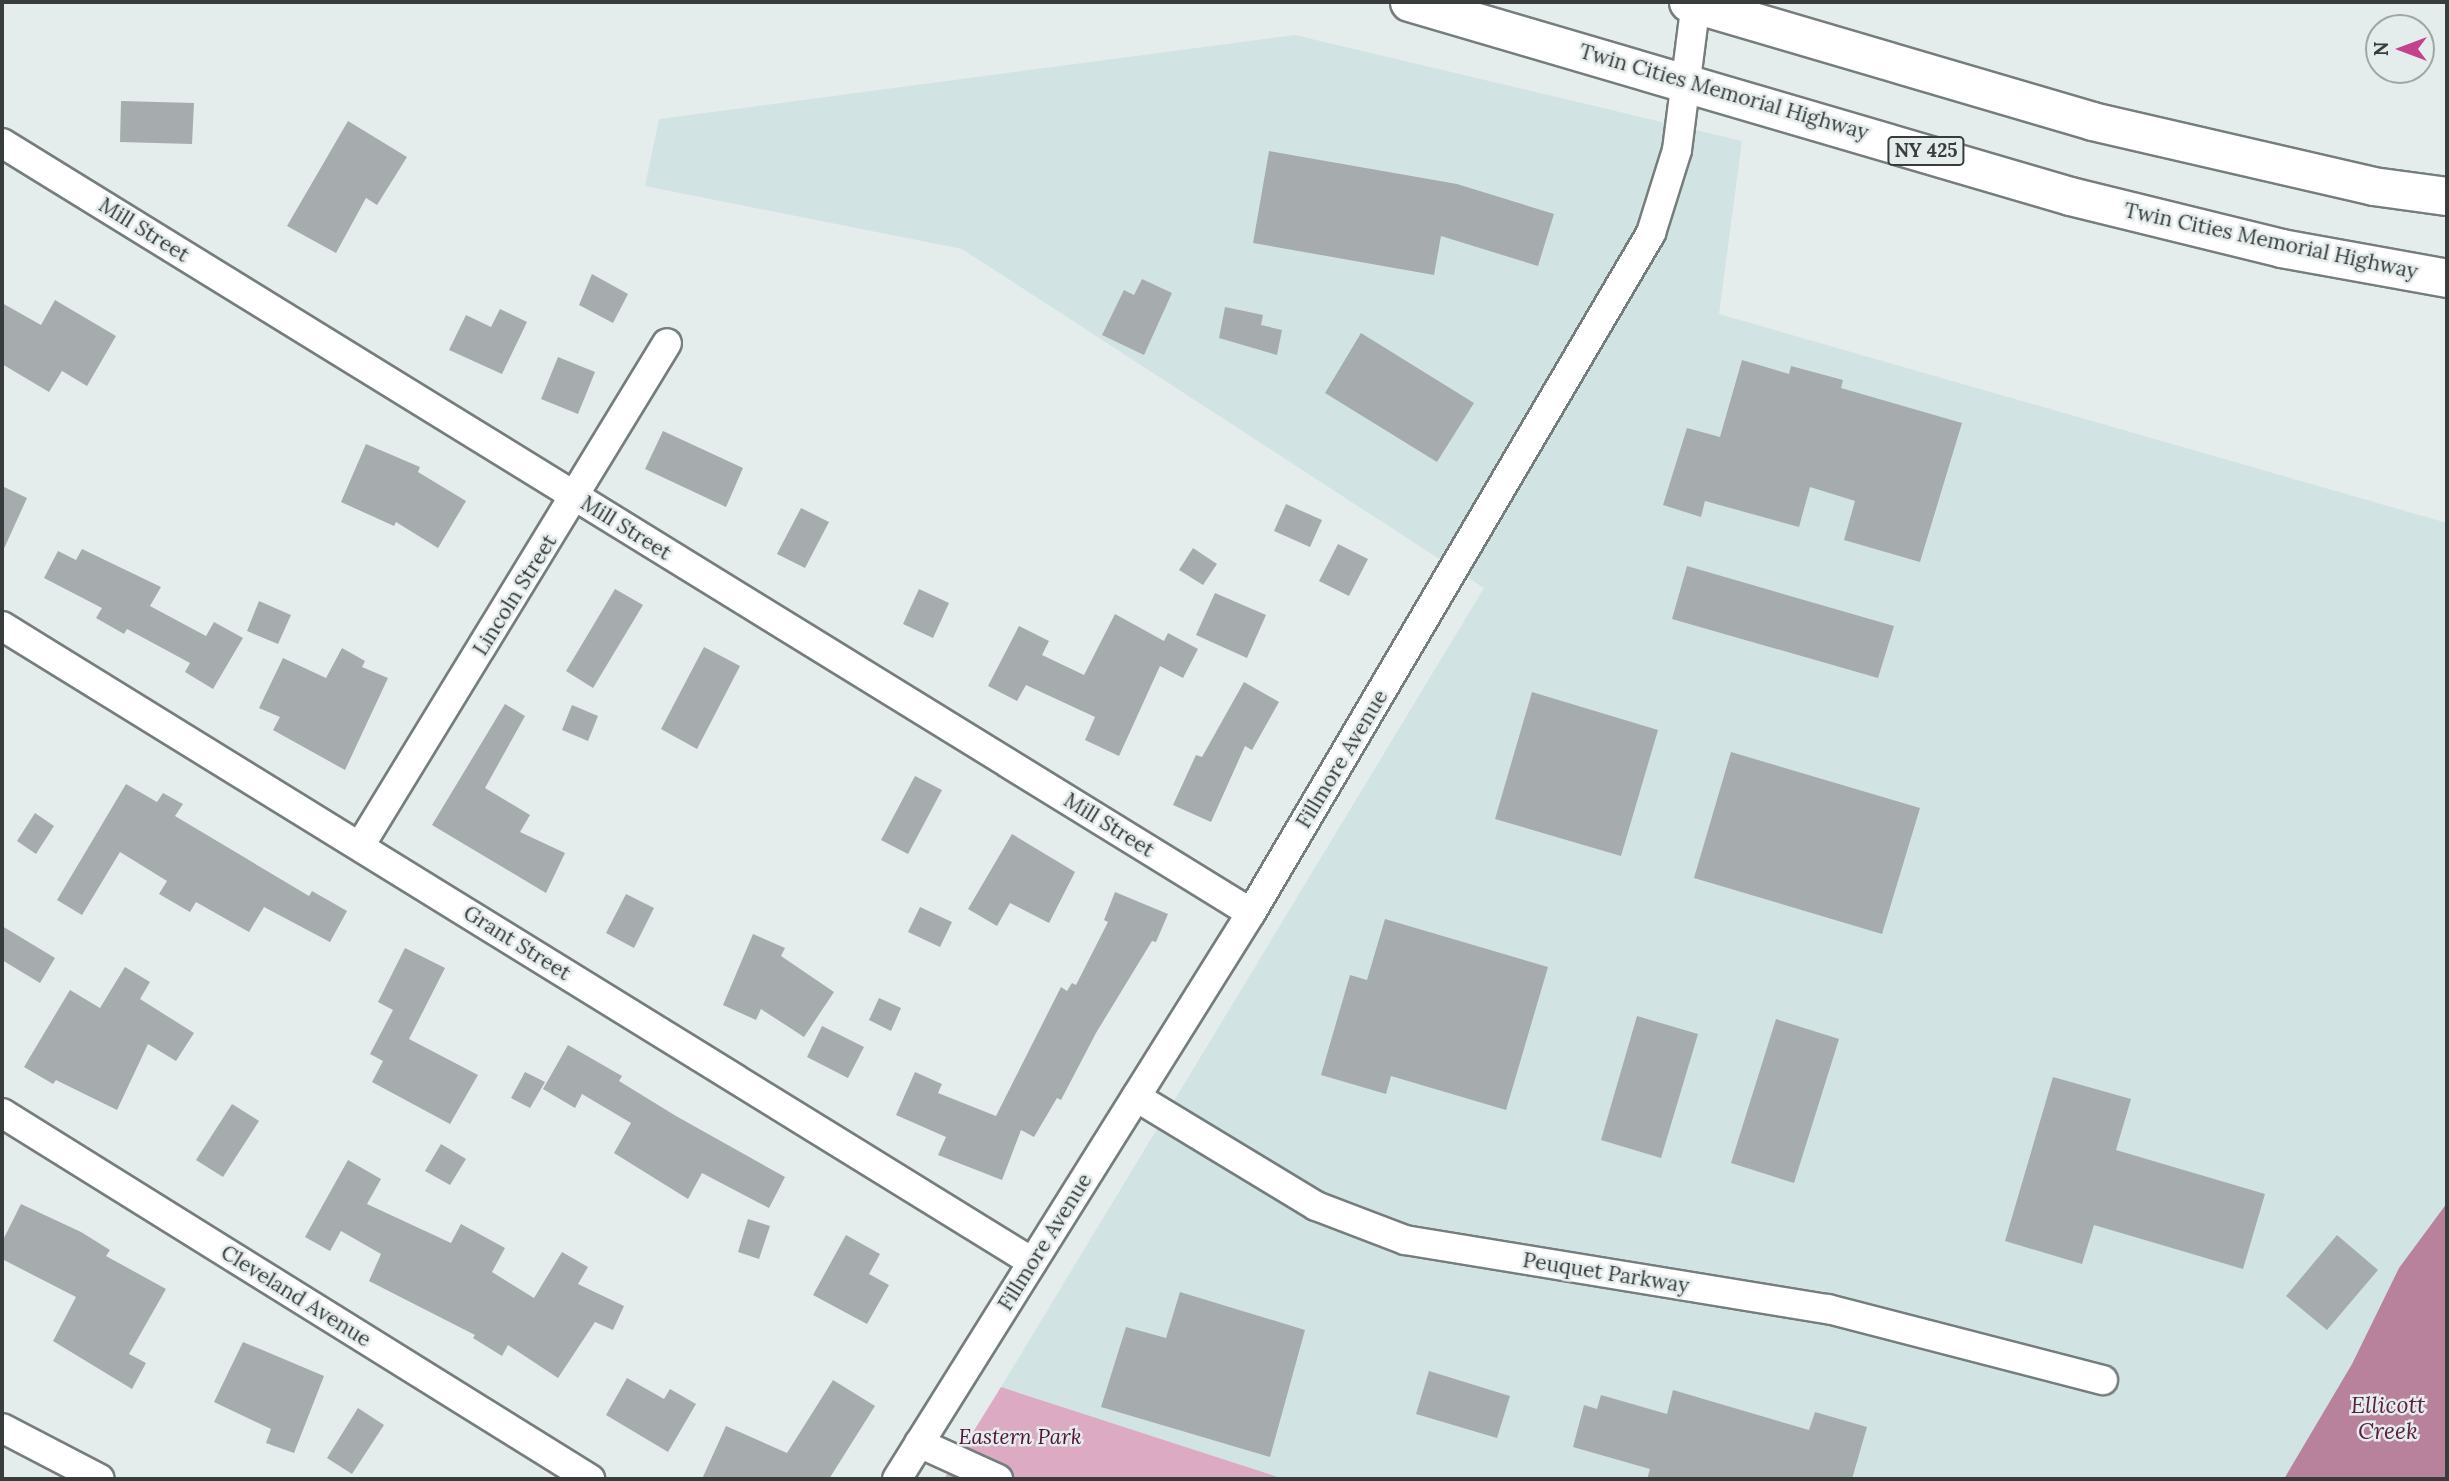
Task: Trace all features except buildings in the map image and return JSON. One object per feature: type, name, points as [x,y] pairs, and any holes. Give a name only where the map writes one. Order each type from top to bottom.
[{"type":"main road","name":"Twin Cities Memorial Highway","points":[[1409,2],[2070,196],[2281,248],[2447,278]]},
{"type":"main road","points":[[1694,2],[2092,121],[2373,186],[2447,196]]},
{"type":"street","name":"Fillmore Avenue","points":[[897,1479],[1251,913],[1651,233],[1677,150],[1694,2]]},
{"type":"street","name":"Mill Street","points":[[2,143],[1251,913]]},
{"type":"street","name":"Lincoln Street","points":[[360,846],[576,497],[667,343]]},
{"type":"street","name":"Grant Street","points":[[2,626],[1032,1262]]},
{"type":"street","name":"Peuquet Parkway","points":[[1136,1097],[1316,1206],[1405,1240],[1828,1309],[2104,1380]]},
{"type":"street","name":"Cleveland Avenue","points":[[2,1113],[590,1479]]},
{"type":"street","points":[[2,1428],[100,1479]]},
{"type":"street","points":[[919,1443],[998,1479]]},
{"type":"shaded area","points":[[1295,35],[1742,141],[1719,314],[2447,523],[2447,1203],[2399,1268],[2352,1364],[2284,1479],[1284,1479],[1001,1387],[1484,588],[962,249],[645,186],[659,119]]},
{"type":"green space","name":"Eastern Park","points":[[1001,1387],[1284,1479],[944,1479]]},
{"type":"water","name":"Ellicott Creek","points":[[2447,1203],[2447,1479],[2284,1479],[2352,1364],[2399,1268]]}]
